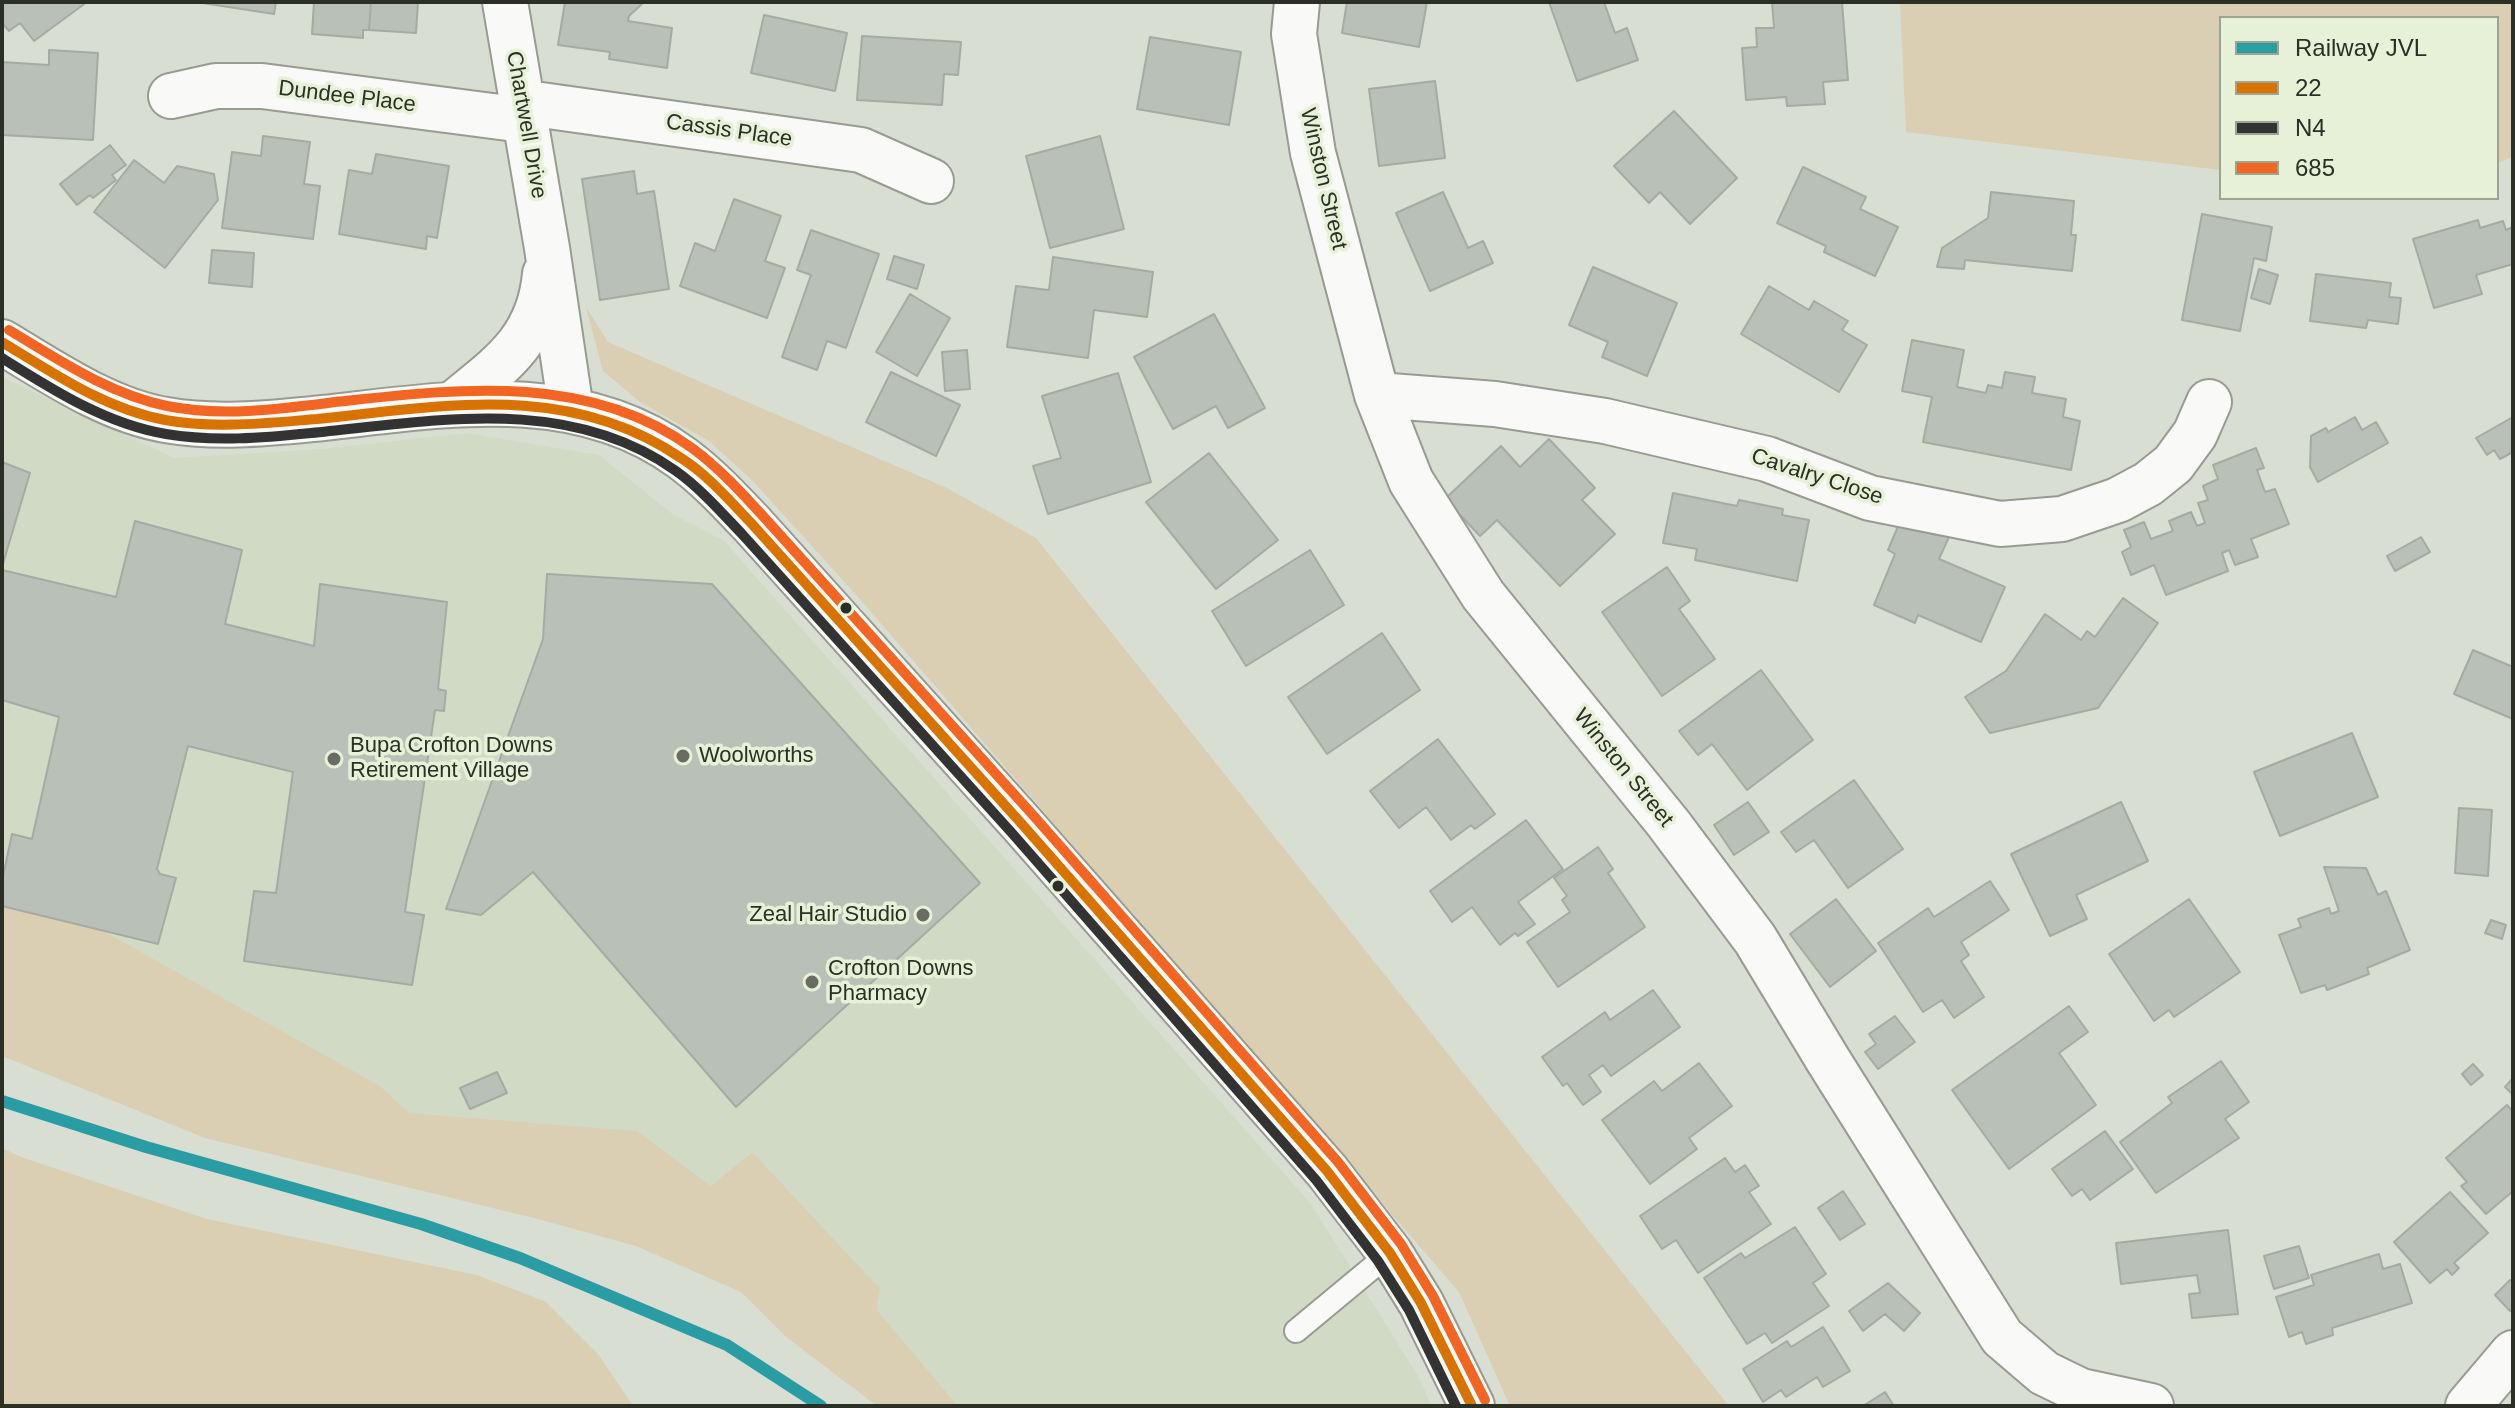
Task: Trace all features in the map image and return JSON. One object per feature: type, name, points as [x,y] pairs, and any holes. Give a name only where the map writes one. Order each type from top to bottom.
[{"type":"street","name":"Chartwell Drive","points":[[505,2],[571,410]]},
{"type":"street","name":"Winston Street","points":[[1297,2],[1294,34],[1313,153],[1377,395],[1411,481],[1483,595],[1668,823],[1755,939],[2002,1337],[2044,1373],[2081,1391],[2151,1406]]},
{"type":"street","name":"Dundee Place","points":[[171,96],[216,86],[262,86],[522,111]]},
{"type":"street","name":"Cassis Place","points":[[522,111],[861,150],[931,181]]},
{"type":"street","name":"Chartwell Drive","points":[[453,404],[494,370],[521,342],[536,317],[543,296],[547,248]]},
{"type":"street","points":[[2,342],[82,388],[120,406],[162,420],[206,425],[253,425],[491,402],[571,410],[604,418],[671,451],[716,487],[745,516],[1021,823],[1327,1171],[1390,1253],[1421,1303],[1472,1406]]},
{"type":"street","name":"Cavalry Close","points":[[1377,395],[1495,404],[1605,421],[1767,459],[1870,498],[2000,524],[2062,519],[2118,500],[2148,484],[2173,464],[2195,434],[2209,402]]},
{"type":"street","points":[[2468,1406],[2513,1353]]},
{"type":"lane","points":[[1296,1331],[1390,1253]]},
{"type":"shaded area","points":[[1900,2],[2513,2],[2513,157],[2499,162],[2499,16],[2219,16],[2219,170],[1906,132]]},
{"type":"shaded area","points":[[586,307],[608,342],[947,488],[1036,538],[1729,1406],[1510,1406],[1459,1292],[859,598],[752,480],[709,441],[640,402],[603,371]]},
{"type":"shaded area","points":[[2,377],[174,458],[322,449],[466,433],[599,455],[671,513],[724,541],[1311,1204],[1421,1381],[1431,1406],[958,1406],[751,1152],[711,1187],[637,1131],[409,1113],[380,1086],[2,874]]},
{"type":"shaded area","points":[[2,874],[380,1086],[409,1113],[637,1131],[711,1186],[752,1152],[880,1289],[876,1309],[958,1406],[877,1406],[785,1336],[741,1292],[636,1246],[205,1138],[2,1056]]},
{"type":"shaded area","points":[[2,1148],[207,1219],[477,1275],[546,1302],[598,1354],[633,1406],[2,1406]]},
{"type":"building","points":[[2,2],[87,2],[34,41],[20,23],[9,31],[2,23]]},
{"type":"building","points":[[196,2],[276,2],[274,14]]},
{"type":"building","points":[[314,2],[371,2],[369,30],[363,30],[363,38],[312,34]]},
{"type":"building","points":[[371,2],[418,2],[416,33],[369,30]]},
{"type":"building","points":[[565,2],[644,2],[629,16],[628,21],[672,28],[667,68],[609,59],[610,52],[558,45]]},
{"type":"building","points":[[1347,2],[1427,2],[1419,47],[1342,33]]},
{"type":"building","points":[[1549,2],[1604,2],[1615,33],[1627,28],[1638,60],[1577,81]]},
{"type":"building","points":[[1772,2],[1842,2],[1848,80],[1823,82],[1825,104],[1787,106],[1786,97],[1746,100],[1742,48],[1757,47],[1756,28],[1774,28]]},
{"type":"building","points":[[764,15],[847,33],[835,91],[751,73]]},
{"type":"building","points":[[862,36],[961,42],[958,75],[944,74],[942,105],[857,100]]},
{"type":"building","points":[[1150,37],[1241,52],[1229,125],[1137,109]]},
{"type":"building","points":[[49,50],[98,53],[93,140],[2,135],[2,62],[49,65]]},
{"type":"building","points":[[1435,81],[1445,158],[1379,166],[1369,89]]},
{"type":"building","points":[[1674,111],[1737,178],[1690,224],[1660,192],[1649,203],[1614,166]]},
{"type":"building","points":[[263,136],[310,142],[304,184],[320,186],[313,239],[222,228],[232,152],[261,156]]},
{"type":"building","points":[[1100,136],[1124,229],[1050,248],[1026,156]]},
{"type":"building","points":[[110,145],[126,165],[112,175],[116,180],[93,198],[90,195],[77,205],[60,184]]},
{"type":"building","points":[[376,154],[449,166],[437,238],[427,236],[426,249],[339,234],[349,170],[372,174]]},
{"type":"building","points":[[134,160],[164,183],[177,166],[214,174],[218,200],[165,268],[94,212]]},
{"type":"building","points":[[1803,167],[1866,197],[1860,209],[1898,227],[1875,276],[1824,252],[1826,246],[1777,223]]},
{"type":"building","points":[[634,171],[637,194],[654,191],[669,289],[600,300],[582,179]]},
{"type":"building","points":[[1443,192],[1468,248],[1483,241],[1493,263],[1430,291],[1396,213]]},
{"type":"building","points":[[1991,192],[2074,201],[2071,235],[2076,235],[2072,271],[1965,260],[1964,269],[1937,267],[1942,248],[1988,218]]},
{"type":"building","points":[[734,199],[781,216],[765,261],[785,268],[767,318],[680,286],[695,243],[715,251]]},
{"type":"building","points":[[2202,214],[2272,227],[2266,261],[2254,258],[2240,331],[2182,320]]},
{"type":"building","points":[[2478,220],[2480,228],[2503,221],[2506,230],[2513,227],[2513,264],[2476,275],[2482,294],[2434,308],[2413,239]]},
{"type":"building","points":[[811,230],[879,254],[846,348],[827,341],[817,370],[782,357],[811,275],[797,270]]},
{"type":"building","points":[[212,250],[254,253],[252,287],[209,283]]},
{"type":"building","points":[[894,256],[924,265],[917,289],[887,279]]},
{"type":"building","points":[[1053,257],[1153,272],[1147,317],[1094,310],[1088,358],[1007,347],[1016,286],[1049,290]]},
{"type":"building","points":[[1593,267],[1677,303],[1647,376],[1602,357],[1608,342],[1569,325]]},
{"type":"building","points":[[2259,269],[2278,275],[2270,304],[2251,298]]},
{"type":"building","points":[[2316,274],[2391,283],[2389,297],[2401,298],[2398,324],[2368,320],[2366,328],[2310,321]]},
{"type":"building","points":[[1769,286],[1809,310],[1814,301],[1848,321],[1842,330],[1867,345],[1839,392],[1741,334]]},
{"type":"building","points":[[910,294],[950,318],[917,376],[876,352]]},
{"type":"building","points":[[1214,314],[1265,408],[1228,428],[1216,406],[1173,429],[1134,357]]},
{"type":"building","points":[[1912,340],[1964,350],[1957,387],[1986,393],[1988,385],[2002,388],[2005,372],[2035,377],[2032,393],[2066,399],[2063,417],[2080,421],[2071,470],[1923,442],[1932,397],[1902,391]]},
{"type":"building","points":[[967,350],[970,389],[945,391],[942,352]]},
{"type":"building","points":[[891,372],[960,405],[936,456],[866,422]]},
{"type":"building","points":[[1118,373],[1151,482],[1048,514],[1033,466],[1061,458],[1042,396]]},
{"type":"building","points":[[2355,417],[2362,430],[2376,422],[2388,443],[2318,482],[2310,467],[2311,436],[2326,428],[2328,432]]},
{"type":"building","points":[[2513,417],[2513,452],[2500,459],[2494,450],[2487,455],[2476,438]]},
{"type":"building","points":[[1549,439],[1595,488],[1582,500],[1615,534],[1560,586],[1497,520],[1480,536],[1445,499],[1501,446],[1520,467]]},
{"type":"building","points":[[2256,448],[2264,468],[2257,470],[2265,492],[2275,489],[2289,524],[2251,539],[2258,557],[2235,565],[2229,550],[2222,553],[2228,571],[2166,595],[2154,565],[2131,575],[2122,552],[2131,547],[2124,530],[2144,522],[2151,539],[2173,531],[2169,521],[2191,512],[2197,526],[2205,523],[2198,503],[2208,500],[2203,486],[2218,479],[2213,465]]},
{"type":"building","points":[[1209,453],[1278,540],[1216,589],[1146,502]]},
{"type":"building","points":[[2,462],[30,473],[2,567]]},
{"type":"building","points":[[1673,493],[1737,506],[1739,500],[1783,509],[1782,515],[1809,520],[1797,581],[1695,560],[1697,549],[1663,543]]},
{"type":"building","points":[[1902,517],[1949,537],[1939,559],[2005,587],[1981,642],[1918,615],[1915,623],[1874,605],[1895,554],[1888,550]]},
{"type":"building","name":"Bupa Crofton Downs Retirement Village","points":[[135,521],[242,550],[225,624],[314,646],[320,584],[447,602],[438,689],[446,691],[444,711],[435,710],[405,912],[424,915],[412,985],[244,961],[254,891],[276,893],[293,772],[188,746],[157,869],[160,874],[176,878],[158,944],[2,906],[2,881],[12,834],[32,839],[59,717],[2,700],[2,570],[116,597]]},
{"type":"building","points":[[2421,537],[2430,552],[2395,571],[2387,556]]},
{"type":"building","points":[[1310,550],[1344,605],[1246,666],[1212,611]]},
{"type":"building","points":[[1667,567],[1690,601],[1679,609],[1715,659],[1662,696],[1602,612]]},
{"type":"building","name":"Woolworths","points":[[547,574],[712,584],[980,883],[736,1107],[533,872],[481,915],[446,909],[543,639]]},
{"type":"building","points":[[2123,598],[2158,623],[2098,708],[1990,733],[1965,697],[2006,671],[2045,614],[2081,640],[2087,631],[2095,637]]},
{"type":"building","points":[[1382,633],[1420,690],[1327,754],[1288,697]]},
{"type":"building","points":[[2473,650],[2513,667],[2513,719],[2454,694]]},
{"type":"building","points":[[1761,670],[1813,740],[1747,790],[1712,744],[1698,755],[1679,731]]},
{"type":"building","points":[[2352,733],[2378,797],[2280,836],[2254,772]]},
{"type":"building","points":[[1438,739],[1495,814],[1475,829],[1471,825],[1451,840],[1426,807],[1399,828],[1370,791]]},
{"type":"building","points":[[1854,780],[1903,849],[1848,888],[1814,840],[1796,852],[1781,832]]},
{"type":"building","points":[[1748,802],[1769,832],[1734,855],[1714,825]]},
{"type":"building","points":[[2121,802],[2148,861],[2076,895],[2087,919],[2050,936],[2011,854]]},
{"type":"building","points":[[2459,808],[2492,810],[2488,876],[2455,873]]},
{"type":"building","points":[[1526,820],[1563,869],[1518,902],[1535,924],[1518,936],[1515,933],[1500,945],[1472,907],[1452,922],[1430,891]]},
{"type":"building","points":[[1598,847],[1613,869],[1608,873],[1645,927],[1558,987],[1527,942],[1570,912],[1562,900],[1567,896],[1554,878]]},
{"type":"building","points":[[2324,867],[2366,868],[2378,895],[2386,891],[2410,950],[2367,968],[2369,974],[2327,990],[2325,985],[2301,993],[2279,935],[2301,927],[2298,919],[2329,908],[2331,914],[2339,911]]},
{"type":"building","points":[[1990,881],[2009,910],[1961,942],[1969,955],[1961,961],[1984,997],[1954,1018],[1942,1000],[1923,1012],[1878,943],[1928,908],[1934,917]]},
{"type":"building","points":[[1836,899],[1876,951],[1830,987],[1790,934]]},
{"type":"building","points":[[2189,899],[2240,972],[2174,1017],[2169,1010],[2154,1021],[2109,954]]},
{"type":"building","points":[[2491,920],[2506,925],[2502,939],[2485,933]]},
{"type":"building","points":[[1653,990],[1680,1027],[1611,1076],[1603,1065],[1589,1075],[1601,1092],[1583,1105],[1567,1083],[1563,1086],[1542,1057],[1605,1012],[1610,1020]]},
{"type":"building","points":[[2069,1006],[2088,1032],[2059,1053],[2096,1105],[2009,1169],[1952,1090]]},
{"type":"building","points":[[1895,1016],[1915,1042],[1878,1069],[1865,1052],[1876,1044],[1869,1034]]},
{"type":"building","points":[[2221,1061],[2249,1102],[2225,1119],[2239,1138],[2156,1193],[2120,1142],[2172,1103],[2168,1097]]},
{"type":"building","points":[[1699,1063],[1732,1106],[1689,1138],[1697,1149],[1650,1184],[1602,1120],[1654,1081],[1662,1091]]},
{"type":"building","points":[[2473,1064],[2483,1075],[2471,1085],[2462,1074]]},
{"type":"building","points":[[497,1072],[507,1093],[470,1109],[460,1088]]},
{"type":"building","points":[[2513,1078],[2513,1095],[2505,1087]]},
{"type":"building","points":[[2507,1105],[2513,1112],[2513,1191],[2486,1214],[2461,1186],[2467,1182],[2446,1158]]},
{"type":"building","points":[[2105,1131],[2133,1169],[2090,1200],[2082,1189],[2072,1196],[2052,1169]]},
{"type":"building","points":[[1725,1158],[1735,1172],[1745,1165],[1759,1186],[1749,1192],[1771,1224],[1698,1273],[1676,1240],[1662,1249],[1640,1216]]},
{"type":"building","points":[[1843,1191],[1865,1224],[1840,1240],[1818,1208]]},
{"type":"building","points":[[2450,1192],[2488,1233],[2454,1263],[2459,1268],[2452,1275],[2447,1269],[2430,1283],[2394,1242]]},
{"type":"building","points":[[1795,1227],[1826,1274],[1813,1283],[1829,1306],[1772,1343],[1765,1333],[1747,1344],[1704,1278],[1741,1253],[1745,1258]]},
{"type":"building","points":[[2228,1230],[2238,1314],[2192,1318],[2189,1294],[2200,1293],[2197,1275],[2121,1284],[2116,1243]]},
{"type":"building","points":[[2299,1246],[2309,1278],[2274,1289],[2264,1256]]},
{"type":"building","points":[[2379,1254],[2383,1269],[2400,1264],[2412,1303],[2332,1328],[2333,1335],[2306,1344],[2302,1332],[2289,1337],[2276,1297],[2314,1285],[2311,1275]]},
{"type":"building","points":[[2510,1280],[2513,1282],[2513,1308],[2510,1311],[2495,1295]]},
{"type":"building","points":[[1888,1283],[1920,1313],[1904,1331],[1885,1314],[1863,1331],[1849,1311]]},
{"type":"building","points":[[1823,1327],[1850,1371],[1823,1387],[1817,1377],[1786,1397],[1781,1390],[1763,1402],[1743,1369],[1787,1341],[1791,1347]]},
{"type":"building","points":[[1885,1392],[1894,1406],[1863,1406]]},
{"type":"rail line","name":"JVL","points":[[2,1101],[146,1147],[421,1224],[520,1258],[727,1345],[821,1406]]},
{"type":"transit line","name":"685","points":[[9,330],[105,385],[167,406],[209,411],[251,411],[427,393],[520,392],[565,397],[609,407],[652,424],[692,448],[720,471],[762,515],[1032,814],[1338,1162],[1401,1244],[1433,1296],[1485,1400]]},
{"type":"transit line","name":"22","points":[[2,342],[101,399],[165,420],[241,424],[458,405],[550,408],[594,418],[638,434],[691,465],[752,524],[1021,823],[1327,1171],[1390,1253],[1421,1303],[1472,1406]]},
{"type":"transit line","name":"N4","points":[[2,358],[101,414],[166,434],[238,438],[452,419],[545,422],[591,431],[634,447],[676,471],[742,534],[1011,832],[1316,1180],[1378,1261],[1409,1310],[1456,1406]]},
{"type":"place","name":"Woolworths","points":[[683,756]]},
{"type":"place","name":"Bupa Crofton Downs Retirement Village","points":[[334,759]]},
{"type":"place","name":"Zeal Hair Studio","points":[[923,915]]},
{"type":"place","name":"Crofton Downs Pharmacy","points":[[812,982]]}]
